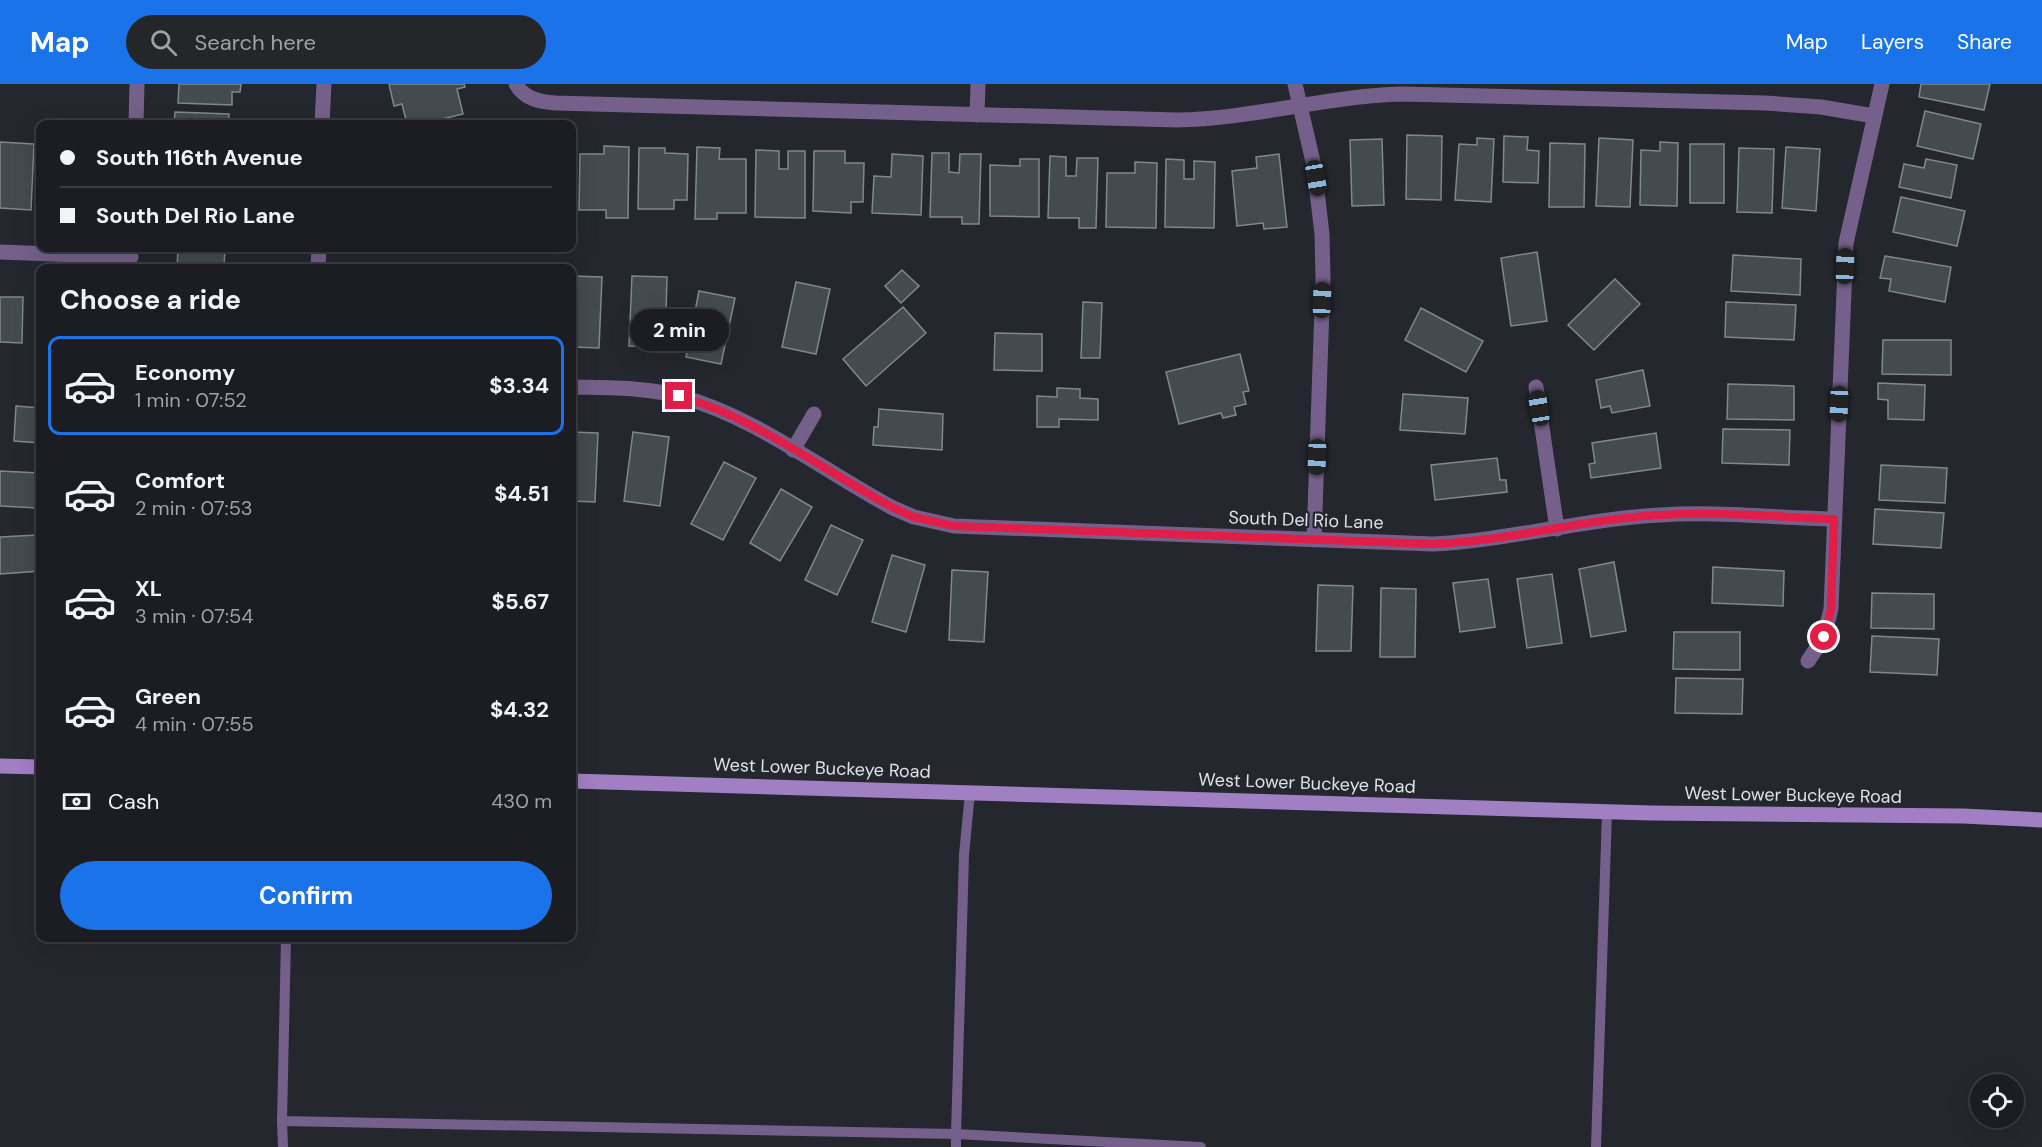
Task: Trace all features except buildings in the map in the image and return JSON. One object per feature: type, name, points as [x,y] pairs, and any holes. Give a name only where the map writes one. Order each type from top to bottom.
[{"type":"main road","points":[[0,766],[36,767]]},
{"type":"main road","name":"West Lower Buckeye Road","points":[[576,781],[1607,812],[1963,816],[2042,820]]},
{"type":"street","points":[[136,120],[137,84]]},
{"type":"street","points":[[322,120],[324,84]]},
{"type":"street","points":[[977,115],[978,84]]},
{"type":"street","points":[[1295,84],[1318,190],[1323,244],[1314,540]]},
{"type":"street","points":[[1808,661],[1824,637],[1831,609],[1846,243],[1882,84]]},
{"type":"street","points":[[518,88],[530,98],[556,103],[1197,120],[1218,119],[1380,95],[1424,94],[1794,104],[1874,116]]},
{"type":"street","points":[[0,252],[131,258]]},
{"type":"street","name":"South Del Rio Lane","points":[[576,387],[642,390],[688,399],[732,415],[894,508],[914,517],[944,524],[972,527],[1423,544],[1462,542],[1660,515],[1834,519]]},
{"type":"street","points":[[1536,387],[1557,529]]},
{"type":"street","points":[[793,450],[814,414]]},
{"type":"lane","points":[[956,1147],[964,855],[970,792]]},
{"type":"lane","points":[[1596,1147],[1607,812]]},
{"type":"lane","points":[[283,1147],[286,942]]},
{"type":"lane","points":[[282,1121],[956,1134],[1201,1147]]},
{"type":"route","points":[[679,396],[714,407],[750,424],[894,508],[934,523],[954,526],[1433,544],[1492,539],[1660,515],[1834,519],[1831,609],[1824,637]]}]
